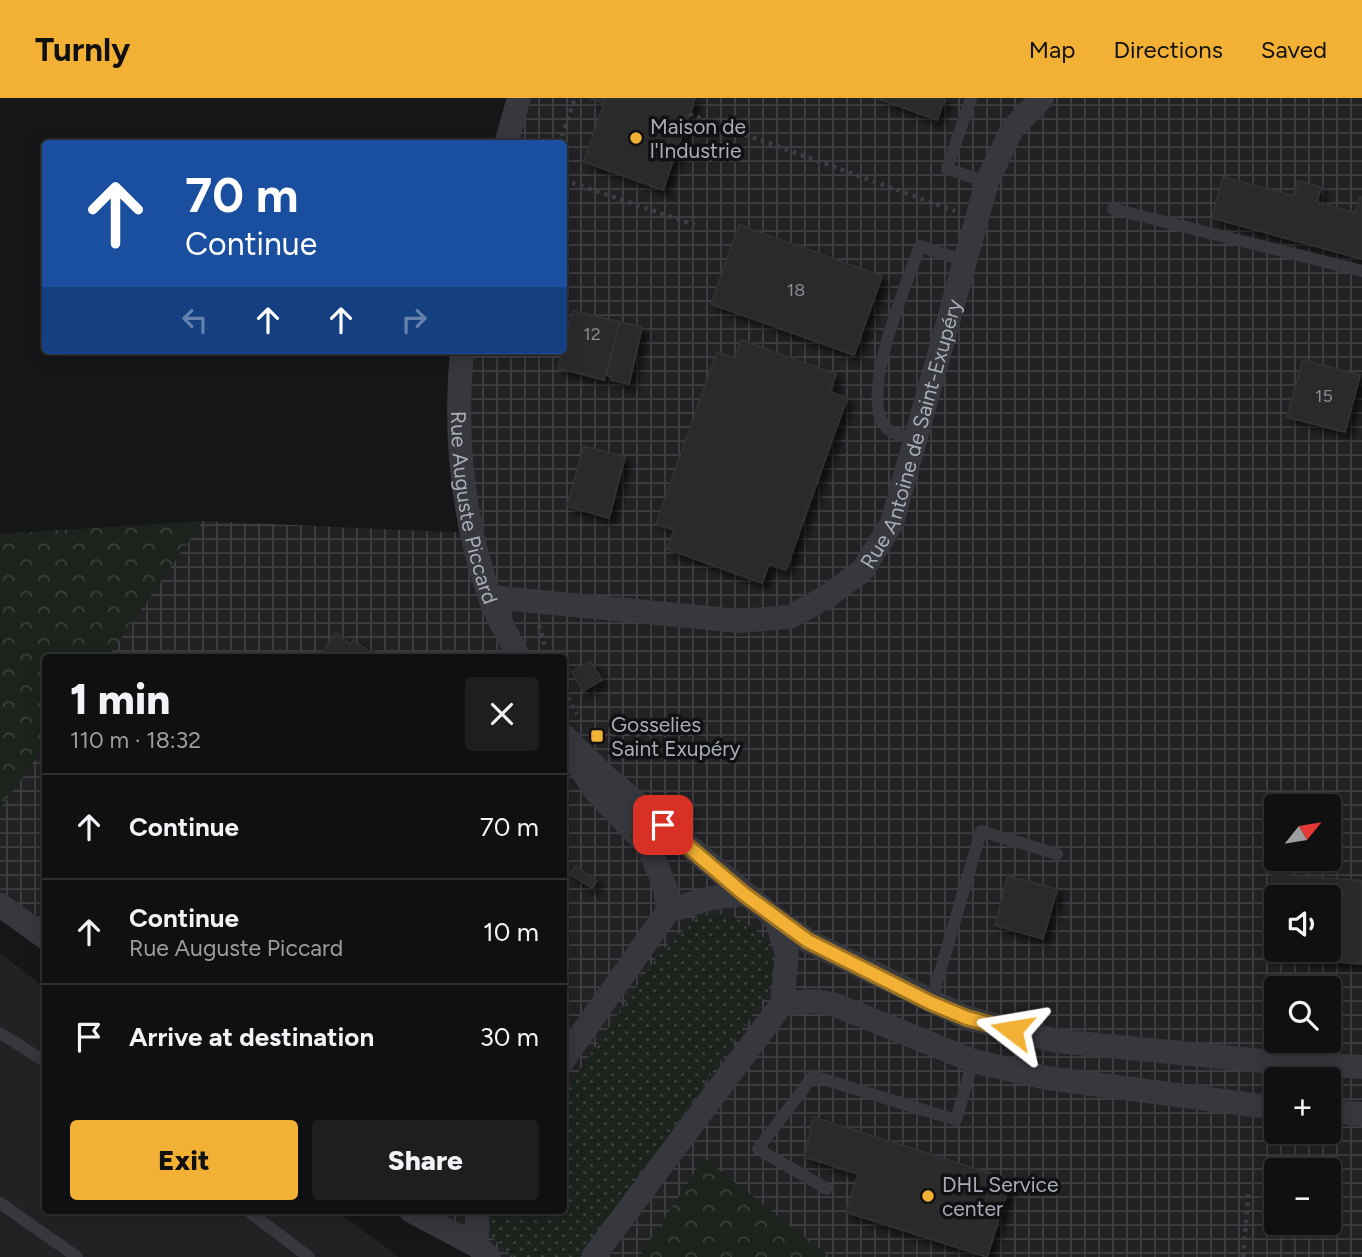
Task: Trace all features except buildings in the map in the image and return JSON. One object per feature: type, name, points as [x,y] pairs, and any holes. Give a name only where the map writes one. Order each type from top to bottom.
[{"type":"street","points":[[507,140],[519,98]]},
{"type":"street","name":"Rue Antoine de Saint-Exupéry","points":[[490,597],[740,621],[790,617],[826,597],[862,571],[892,523],[987,182],[1012,129],[1041,98]]},
{"type":"street","name":"Rue Auguste Piccard","points":[[462,354],[460,471],[472,533],[490,597],[517,654]]},
{"type":"street","points":[[571,726],[606,777],[776,919],[808,941],[931,1003],[967,1018],[1057,1041],[1273,1062],[1362,1067]]},
{"type":"street","points":[[567,747],[597,793],[648,846],[665,886],[668,911]]},
{"type":"street","points":[[567,1055],[668,911],[711,898],[744,894]]},
{"type":"street","points":[[0,905],[42,935]]},
{"type":"street","points":[[593,1257],[782,1004],[787,954],[776,919]]},
{"type":"street","points":[[782,1004],[813,1001],[833,1004],[973,1061],[1047,1078],[1264,1106]]},
{"type":"street","points":[[1341,1112],[1362,1114]]},
{"type":"street","points":[[416,1214],[483,1251]]},
{"type":"street","points":[[477,1214],[483,1251]]},
{"type":"lane","points":[[971,98],[947,169],[987,182]]},
{"type":"lane","points":[[1113,209],[1362,271]]},
{"type":"lane","points":[[914,440],[888,429],[881,419],[876,400],[881,360],[920,246],[964,261]]},
{"type":"lane","points":[[931,1003],[981,831],[1057,854]]},
{"type":"lane","points":[[0,1033],[42,1059]]},
{"type":"lane","points":[[827,1189],[758,1149],[813,1076],[956,1120],[973,1061]]},
{"type":"lane","points":[[0,1203],[77,1257]]},
{"type":"lane","points":[[252,1214],[309,1257]]},
{"type":"path","points":[[560,140],[575,98]]},
{"type":"path","points":[[690,114],[976,219]]},
{"type":"path","points":[[567,181],[695,225]]},
{"type":"path","points":[[567,705],[571,726]]},
{"type":"path","points":[[1243,1257],[1249,1189]]},
{"type":"shaded area","points":[[519,98],[1362,98],[1362,1257],[489,1257],[416,1214],[567,1214],[567,654],[110,654],[203,521],[472,533],[462,354],[567,354],[567,140],[507,140]]},
{"type":"shaded area","points":[[42,749],[42,936],[0,905],[0,809]]},
{"type":"shaded area","points":[[0,953],[42,986],[42,1214],[341,1214],[399,1257],[0,1257]]},
{"type":"green space","points":[[203,521],[110,654],[42,654],[42,749],[0,809],[0,534]]},
{"type":"green space","points":[[729,914],[762,935],[771,952],[772,975],[769,991],[593,1244],[580,1257],[513,1257],[489,1234],[491,1214],[567,1214],[567,1089],[660,952],[698,916]]},
{"type":"green space","points":[[704,1158],[830,1257],[639,1257]]},
{"type":"place","name":"Maison de l'Industrie","points":[[636,138]]},
{"type":"place","name":"Gosselies Saint Exupéry","points":[[597,736]]},
{"type":"place","name":"DHL Service center","points":[[928,1196]]},
{"type":"route","points":[[663,825],[744,894],[808,941],[931,1003],[967,1018],[1012,1030]]}]
